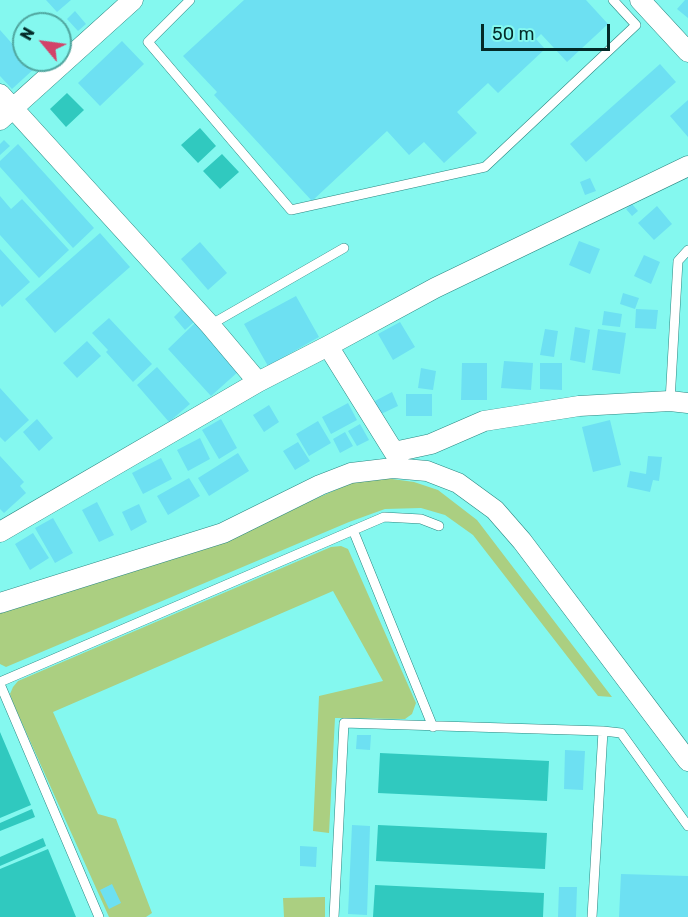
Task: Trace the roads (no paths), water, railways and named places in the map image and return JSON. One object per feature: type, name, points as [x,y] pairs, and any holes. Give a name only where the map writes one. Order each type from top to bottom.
[{"type":"street","points":[[134,0],[4,108],[210,325],[258,382]]},
{"type":"street","points":[[640,0],[688,52]]},
{"type":"street","points":[[1,529],[258,382],[435,288],[688,166]]},
{"type":"street","points":[[328,346],[394,452],[431,444],[484,422],[579,406],[679,402]]},
{"type":"street","points":[[428,471],[431,444]]},
{"type":"street","points":[[0,603],[223,533],[351,472],[393,468],[428,471],[458,483],[495,510],[522,541],[688,761]]},
{"type":"lane","points":[[190,0],[148,42],[291,210],[485,167],[636,25],[613,0]]},
{"type":"lane","points":[[210,325],[344,248]]},
{"type":"lane","points":[[679,402],[678,261],[688,250]]},
{"type":"lane","points":[[99,917],[0,683],[384,518],[394,516],[421,519],[439,526]]},
{"type":"lane","points":[[353,530],[433,727]]},
{"type":"lane","points":[[334,917],[344,723],[621,733],[688,826]]},
{"type":"lane","points":[[592,917],[603,731]]}]
